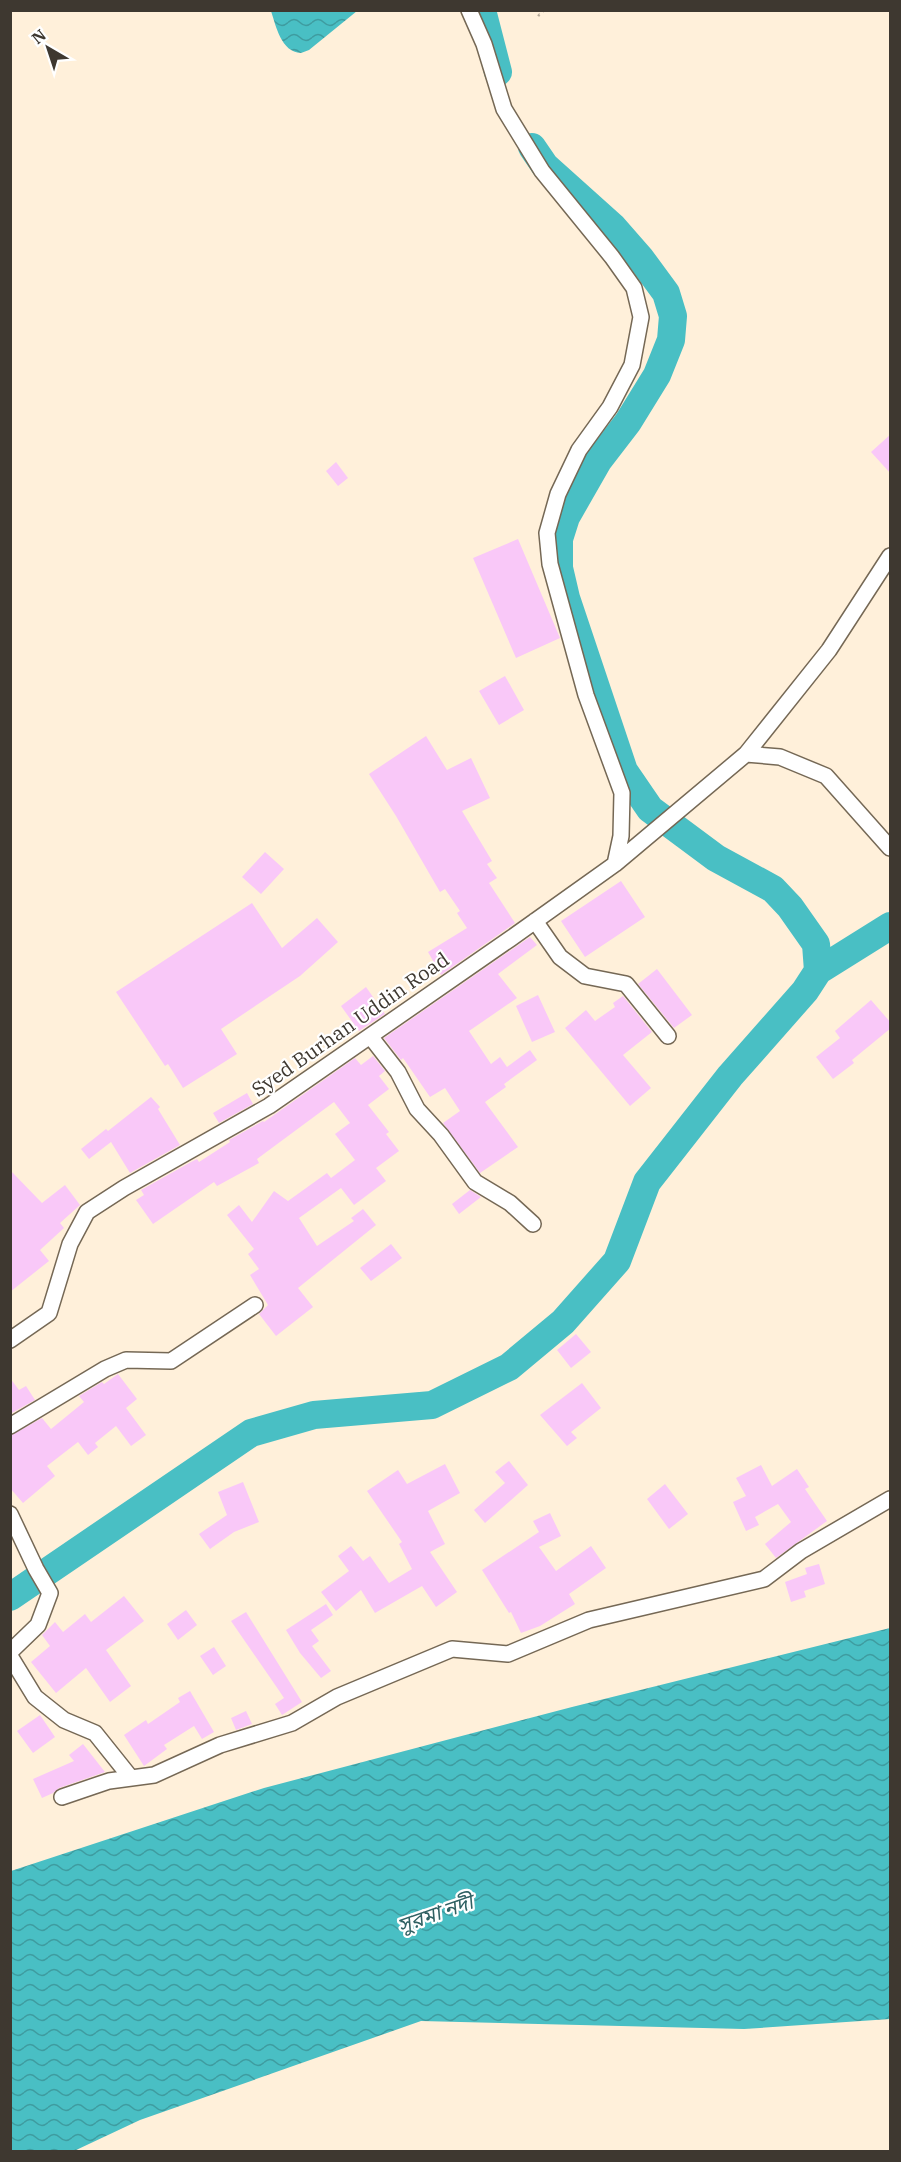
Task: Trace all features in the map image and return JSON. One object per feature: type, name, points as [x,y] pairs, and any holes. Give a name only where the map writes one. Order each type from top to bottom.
[{"type":"street","points":[[469,10],[484,44],[504,109],[542,171],[612,257],[634,288],[641,317],[632,365],[610,407],[579,450],[558,494],[547,533],[550,564],[586,695],[622,793],[620,860]]},
{"type":"street","name":"Syed Burhan Uddin Road","points":[[10,1340],[49,1313],[70,1244],[87,1212],[124,1188],[269,1106],[370,1036],[620,860],[746,754],[829,650],[891,556]]},
{"type":"street","points":[[746,754],[780,757],[826,776],[891,848]]},
{"type":"street","points":[[535,921],[560,957],[585,976],[626,984],[668,1036]]},
{"type":"street","points":[[370,1036],[398,1072],[417,1109],[441,1136],[475,1182],[510,1203],[533,1224]]},
{"type":"street","points":[[10,1426],[105,1369],[126,1360],[171,1361],[255,1305]]},
{"type":"street","points":[[62,1797],[109,1781],[154,1775],[220,1745],[292,1723],[337,1697],[452,1649],[508,1653],[589,1620],[764,1579],[801,1551],[891,1499]]},
{"type":"street","points":[[10,1514],[50,1593],[38,1625],[10,1654],[35,1697],[64,1720],[95,1733],[131,1778]]},
{"type":"path","points":[[534,10],[539,15],[544,10]]},
{"type":"water","points":[[271,10],[357,11],[309,50],[301,53],[294,52],[284,43],[277,31]]},
{"type":"water","name":"সুরমা নদী","points":[[890,1628],[890,2019],[744,2029],[421,2021],[140,2120],[74,2151],[11,2151],[11,1871],[264,1788],[572,1707]]},
{"type":"building","points":[[891,434],[891,474],[871,452]]},
{"type":"building","points":[[336,462],[348,478],[338,486],[326,471]]},
{"type":"building","points":[[518,539],[560,638],[516,658],[473,558]]},
{"type":"building","points":[[505,676],[524,710],[499,725],[479,691]]},
{"type":"building","points":[[426,736],[447,770],[471,758],[490,798],[462,811],[492,861],[487,864],[497,878],[489,883],[515,923],[441,975],[428,952],[467,928],[457,913],[460,911],[445,889],[440,892],[369,774]]},
{"type":"building","points":[[265,852],[284,869],[261,894],[242,877]]},
{"type":"building","points":[[621,881],[645,917],[585,957],[561,921]]},
{"type":"building","points":[[252,903],[282,948],[317,918],[338,942],[300,976],[221,1029],[237,1054],[183,1088],[168,1064],[165,1066],[116,992]]},
{"type":"building","points":[[530,937],[537,945],[498,974],[517,998],[469,1031],[491,1064],[500,1057],[507,1067],[530,1050],[537,1060],[504,1084],[506,1087],[485,1102],[518,1147],[480,1173],[443,1123],[460,1111],[445,1088],[430,1097],[403,1058],[401,1060],[384,1038]]},
{"type":"building","points":[[657,969],[692,1015],[674,1028],[638,984]]},
{"type":"building","points":[[366,987],[385,1014],[359,1031],[341,1006]]},
{"type":"building","points":[[538,995],[555,1032],[532,1042],[516,1006]]},
{"type":"building","points":[[623,996],[652,1032],[623,1055],[651,1088],[630,1106],[565,1028],[586,1010],[595,1021],[615,1007],[613,1003]]},
{"type":"building","points":[[871,1000],[891,1023],[891,1028],[852,1060],[854,1063],[833,1079],[816,1057],[840,1038],[835,1031]]},
{"type":"building","points":[[373,1056],[385,1071],[379,1076],[389,1089],[368,1105],[389,1132],[386,1134],[399,1151],[376,1168],[386,1181],[354,1205],[341,1188],[299,1218],[317,1246],[354,1221],[351,1218],[363,1209],[376,1225],[298,1288],[313,1307],[276,1336],[259,1314],[268,1305],[250,1275],[259,1269],[248,1254],[254,1249],[227,1215],[239,1205],[252,1222],[274,1191],[288,1201],[327,1173],[331,1178],[355,1160],[335,1134],[350,1123],[334,1102],[257,1159],[259,1163],[217,1186],[214,1182],[153,1224],[136,1200],[144,1195],[141,1190],[197,1159],[199,1162],[230,1142],[229,1140],[264,1122],[355,1058],[361,1065]]},
{"type":"building","points":[[247,1093],[253,1104],[219,1123],[213,1113]]},
{"type":"building","points":[[151,1097],[160,1107],[158,1109],[180,1145],[130,1173],[111,1142],[89,1159],[81,1149]]},
{"type":"building","points":[[10,1170],[42,1203],[65,1185],[80,1205],[60,1223],[64,1228],[40,1250],[49,1261],[10,1292]]},
{"type":"building","points":[[470,1190],[481,1197],[459,1214],[452,1204]]},
{"type":"building","points":[[391,1244],[402,1258],[371,1281],[360,1268]]},
{"type":"building","points":[[576,1334],[591,1352],[571,1368],[557,1350]]},
{"type":"building","points":[[118,1374],[137,1399],[126,1408],[146,1435],[131,1446],[116,1426],[95,1443],[98,1447],[88,1455],[78,1442],[47,1466],[55,1476],[23,1503],[10,1488],[10,1436],[42,1418],[51,1429],[84,1402],[79,1396],[102,1382],[104,1384]]},
{"type":"building","points":[[10,1378],[19,1390],[26,1386],[35,1400],[10,1414]]},
{"type":"building","points":[[582,1383],[601,1408],[571,1432],[577,1438],[567,1446],[540,1415]]},
{"type":"building","points":[[509,1461],[528,1485],[485,1523],[474,1510],[505,1483],[495,1472]]},
{"type":"building","points":[[445,1464],[460,1493],[428,1511],[445,1544],[430,1552],[457,1592],[436,1607],[422,1586],[375,1613],[361,1590],[336,1611],[321,1592],[349,1571],[338,1556],[351,1546],[363,1561],[370,1556],[389,1583],[412,1569],[399,1544],[402,1542],[367,1491],[398,1470],[407,1484]]},
{"type":"building","points":[[761,1465],[772,1486],[797,1469],[809,1487],[805,1489],[827,1521],[776,1558],[765,1544],[791,1522],[778,1504],[755,1517],[759,1525],[746,1531],[733,1502],[746,1496],[736,1478]]},
{"type":"building","points":[[243,1482],[259,1522],[234,1532],[210,1549],[199,1534],[227,1515],[218,1492]]},
{"type":"building","points":[[665,1484],[688,1514],[669,1529],[647,1499]]},
{"type":"building","points":[[550,1513],[561,1536],[539,1547],[556,1571],[591,1546],[606,1568],[569,1594],[575,1604],[540,1626],[521,1633],[511,1612],[509,1613],[482,1570],[539,1532],[533,1521]]},
{"type":"building","points":[[819,1564],[825,1584],[804,1591],[806,1597],[791,1602],[785,1582],[807,1574],[805,1568]]},
{"type":"building","points":[[124,1596],[144,1621],[106,1650],[131,1686],[110,1702],[86,1668],[56,1693],[31,1662],[50,1646],[42,1635],[55,1622],[63,1632],[85,1614],[91,1622]]},
{"type":"building","points":[[326,1604],[333,1615],[311,1630],[319,1641],[312,1646],[331,1671],[321,1678],[300,1653],[286,1630]]},
{"type":"building","points":[[186,1610],[197,1625],[178,1640],[167,1624]]},
{"type":"building","points":[[246,1612],[302,1702],[282,1715],[275,1704],[284,1698],[231,1621]]},
{"type":"building","points":[[214,1647],[226,1666],[213,1675],[200,1656]]},
{"type":"building","points":[[190,1691],[214,1732],[202,1739],[194,1726],[164,1745],[167,1749],[144,1766],[124,1735],[146,1720],[148,1724],[180,1702],[178,1698]]},
{"type":"building","points":[[246,1711],[252,1724],[236,1730],[231,1718]]},
{"type":"building","points":[[40,1715],[55,1737],[33,1753],[17,1731]]},
{"type":"building","points":[[83,1744],[105,1772],[59,1788],[42,1798],[33,1779],[74,1761],[69,1755]]},
{"type":"waterway","points":[[482,10],[498,72]]},
{"type":"waterway","points":[[10,1597],[251,1433],[314,1415],[432,1405],[509,1367],[563,1322],[617,1261],[647,1182],[730,1076],[805,991],[818,971],[816,944],[790,907],[773,889],[716,858],[650,809],[624,771],[566,598],[559,568],[559,539],[566,517],[598,461],[628,422],[657,375],[671,340],[673,316],[666,293],[641,259],[613,227],[545,166],[532,147]]},
{"type":"waterway","points":[[818,971],[890,926]]}]
